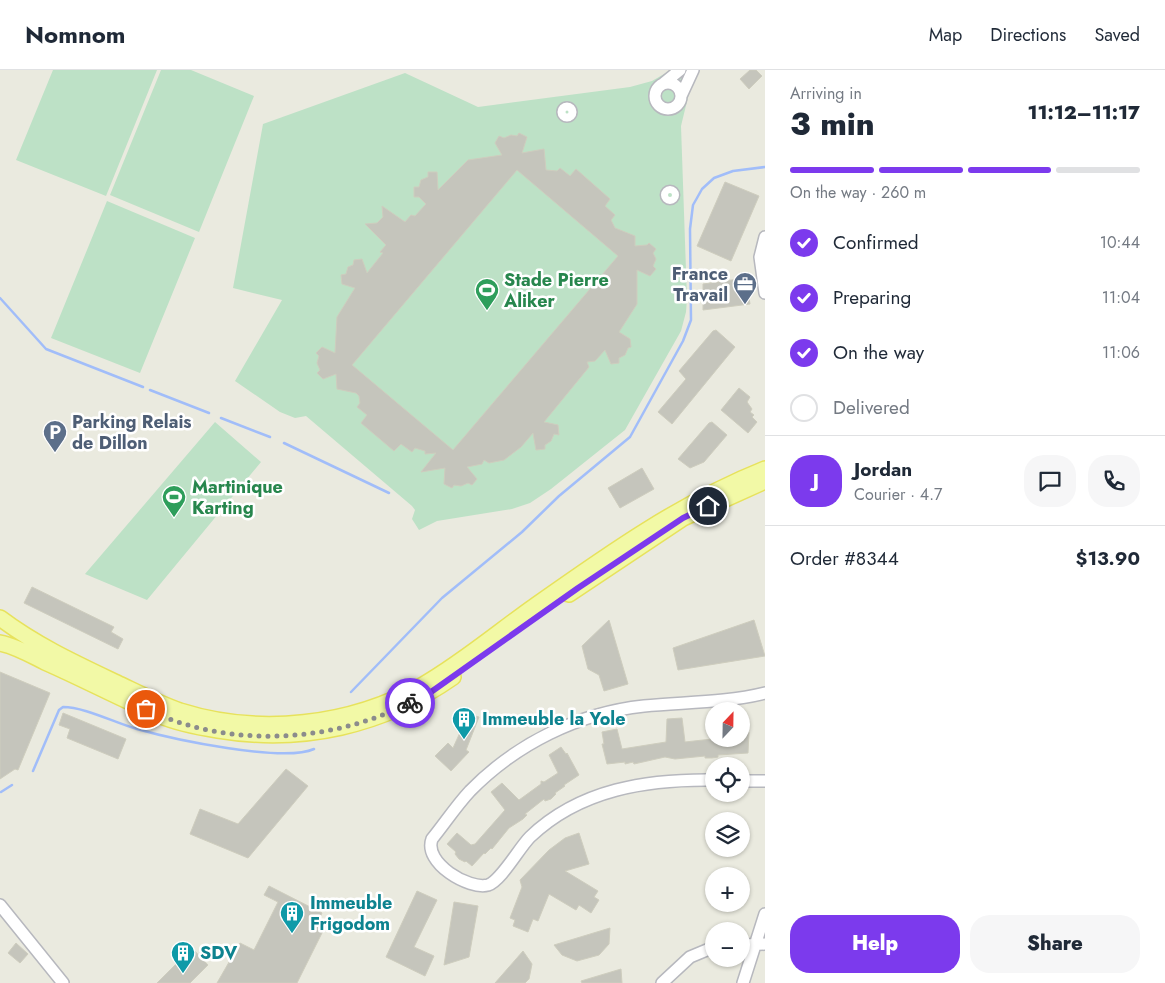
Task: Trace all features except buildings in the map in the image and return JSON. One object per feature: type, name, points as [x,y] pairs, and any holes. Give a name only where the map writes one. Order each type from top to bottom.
[{"type":"main road","points":[[0,618],[22,635],[55,654],[181,711],[241,723],[293,724],[332,718],[363,711],[423,685],[644,530],[695,500],[765,469]]},
{"type":"main road","points":[[0,642],[161,716],[186,724],[240,734],[278,736],[333,730],[377,718],[431,692],[578,588],[683,518],[765,482]]},
{"type":"street","points":[[680,70],[658,86],[655,92],[655,99],[658,105],[665,109],[672,108],[678,103],[693,70]]},
{"type":"street","points":[[664,83],[671,83],[677,86],[681,96]]},
{"type":"street","points":[[765,237],[760,258],[765,293]]},
{"type":"street","points":[[705,780],[653,782],[616,788],[586,800],[560,815],[531,837],[498,878],[487,885],[472,885],[438,864],[431,853],[432,839],[468,793],[498,765],[549,733],[611,712],[644,706],[736,700],[765,693]]},
{"type":"street","points":[[750,781],[765,782]]},
{"type":"street","points":[[0,905],[63,983]]},
{"type":"street","points":[[743,983],[760,945],[765,914]]},
{"type":"street","points":[[662,983],[690,957],[705,951]]},
{"type":"green space","points":[[53,70],[157,70],[106,196],[16,160]]},
{"type":"green space","points":[[161,70],[191,70],[254,96],[199,232],[110,195]]},
{"type":"green space","points":[[671,70],[699,70],[690,89],[681,126],[687,299],[681,331],[625,430],[551,489],[530,503],[512,509],[437,521],[419,530],[412,519],[415,510],[412,506],[306,416],[295,418],[280,412],[235,381],[282,300],[233,288],[263,124],[405,73],[478,107],[630,87],[652,81]]},
{"type":"green space","points":[[107,201],[195,238],[140,373],[51,338]]},
{"type":"green space","name":"Martinique Karting","points":[[215,422],[261,462],[147,600],[85,574]]},
{"type":"waterway","points":[[351,692],[442,598],[522,532],[559,496],[630,437],[683,341],[691,320],[690,229],[693,205],[702,189],[714,178],[733,171],[765,167]]},
{"type":"waterway","points":[[0,298],[46,349],[143,387]]},
{"type":"waterway","points":[[150,390],[209,413]]},
{"type":"waterway","points":[[221,418],[270,437]]},
{"type":"waterway","points":[[284,443],[389,493]]},
{"type":"waterway","points":[[33,771],[59,710],[63,707],[81,710],[153,733],[227,748],[278,753],[299,753],[314,749]]},
{"type":"waterway","points":[[1,792],[12,785]]},
{"type":"way so far","points":[[146,709],[186,724],[240,734],[278,736],[299,735],[355,725],[377,718],[410,703]]},
{"type":"place","name":"France Travail","points":[[745,305]]},
{"type":"place","name":"Stade Pierre Aliker","points":[[487,311]]},
{"type":"place","name":"Parking Relais de Dillon","points":[[55,453]]},
{"type":"place","name":"Martinique Karting","points":[[174,518]]},
{"type":"place","name":"Immeuble la Yole","points":[[464,740]]},
{"type":"place","name":"Immeuble Frigodom","points":[[292,934]]},
{"type":"place","name":"SDV","points":[[183,974]]},
{"type":"route","points":[[410,703],[431,692],[578,588],[683,518],[708,506]]}]
